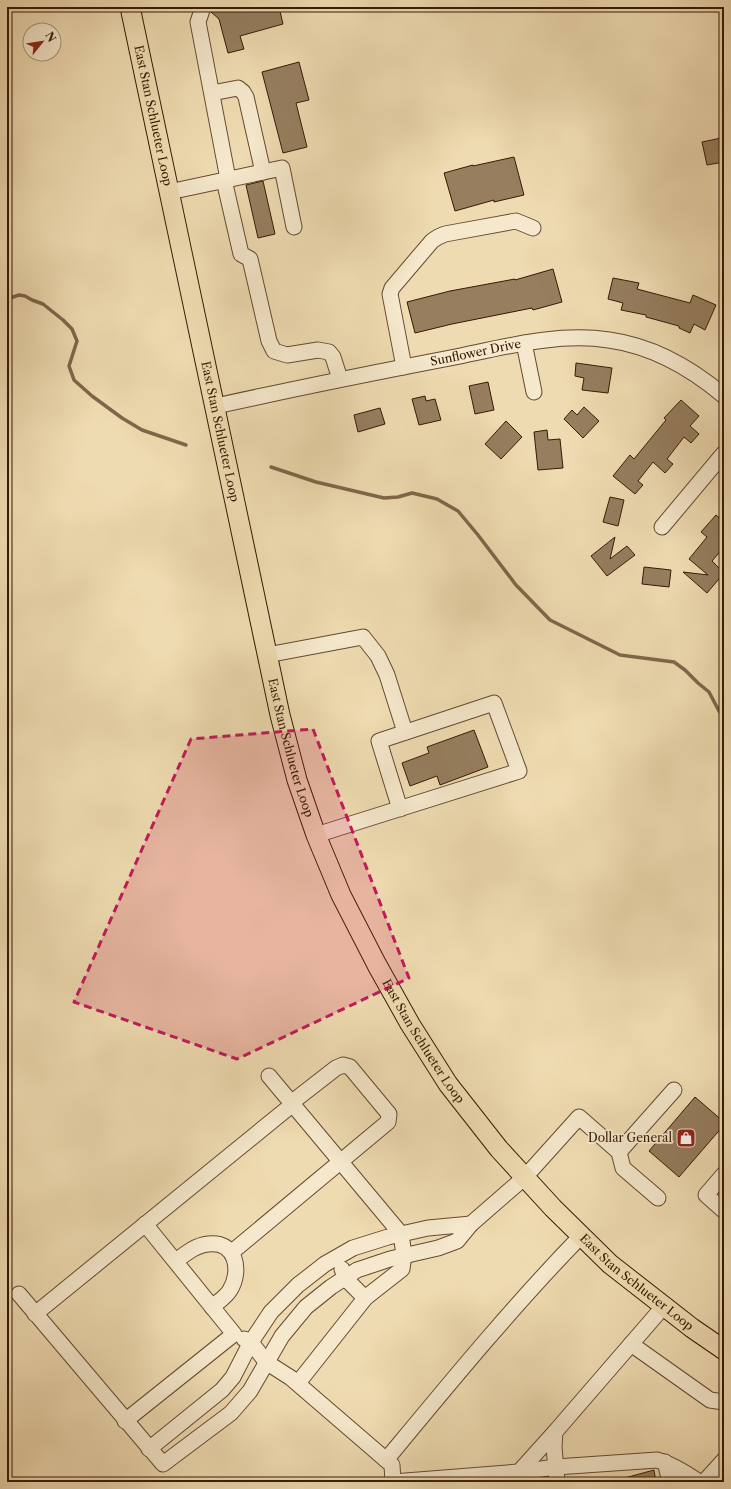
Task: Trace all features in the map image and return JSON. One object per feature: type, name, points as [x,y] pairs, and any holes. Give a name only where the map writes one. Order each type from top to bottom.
[{"type":"main road","name":"East Stan Schlueter Loop","points":[[130,7],[216,406],[228,474],[280,715],[297,780],[316,835],[341,895],[377,965],[410,1024],[448,1084],[499,1148],[581,1236],[610,1264],[692,1328],[724,1350]]},
{"type":"street","points":[[202,7],[198,22],[212,93],[226,180],[241,254],[250,259],[269,341],[274,351],[287,354],[318,350],[329,352],[340,379]]},
{"type":"street","points":[[212,93],[232,88],[238,88],[243,92],[246,98],[263,172]]},
{"type":"street","points":[[169,192],[282,168],[294,227]]},
{"type":"street","points":[[404,367],[390,294],[392,288],[432,241],[445,234],[516,221],[533,228]]},
{"type":"street","name":"Sunflower Drive","points":[[216,406],[340,379],[524,343],[581,337],[609,340],[636,346],[664,356],[690,370],[724,396]]},
{"type":"street","points":[[524,343],[534,392]]},
{"type":"street","points":[[662,528],[724,453]]},
{"type":"street","points":[[267,655],[364,637],[378,656],[387,675],[406,732]]},
{"type":"street","points":[[316,835],[400,809],[519,770],[494,703],[379,741],[400,809]]},
{"type":"street","points":[[35,1314],[336,1068],[343,1065],[350,1067],[389,1114],[388,1122],[341,1163],[232,1252]]},
{"type":"street","points":[[269,1076],[401,1234],[404,1255],[402,1270],[366,1297],[298,1383]]},
{"type":"street","points":[[619,1152],[674,1090]]},
{"type":"street","points":[[19,1294],[163,1464],[231,1413],[250,1391],[282,1336],[306,1307],[330,1287],[357,1270],[404,1255],[438,1248],[457,1241],[471,1224],[525,1177],[579,1117],[619,1152],[623,1168],[658,1198]]},
{"type":"street","points":[[724,1174],[706,1195],[724,1211]]},
{"type":"street","points":[[145,1224],[234,1334],[251,1342],[266,1362],[298,1383],[392,1465],[393,1482],[519,1472],[556,1467],[657,1460],[665,1462],[699,1482]]},
{"type":"street","points":[[149,1449],[222,1390],[233,1377],[251,1342],[271,1312],[298,1285],[325,1264],[353,1248],[401,1234],[428,1228],[471,1224]]},
{"type":"street","points":[[386,1460],[457,1374],[538,1281],[581,1236]]},
{"type":"street","points":[[176,1261],[188,1251],[208,1244],[221,1245],[232,1252],[236,1266],[235,1280],[230,1292],[212,1307]]},
{"type":"street","points":[[338,1257],[345,1278],[366,1297]]},
{"type":"street","points":[[519,1472],[664,1306]]},
{"type":"street","points":[[126,1421],[234,1334]]},
{"type":"street","points":[[631,1344],[710,1400],[724,1403]]},
{"type":"street","points":[[555,1432],[554,1447],[557,1482]]},
{"type":"street","points":[[704,1482],[724,1460]]},
{"type":"street","points":[[665,1462],[670,1482]]},
{"type":"highlighted area","points":[[313,729],[409,978],[237,1059],[74,1002],[191,739]]},
{"type":"building","points":[[212,7],[279,7],[283,24],[240,36],[244,49],[228,53],[219,19],[211,12]]},
{"type":"building","points":[[299,62],[309,100],[296,103],[307,147],[283,153],[262,72]]},
{"type":"building","points":[[721,138],[724,151],[724,162],[707,165],[702,142]]},
{"type":"building","points":[[514,157],[524,195],[494,202],[494,200],[455,211],[444,173],[473,165]]},
{"type":"building","points":[[263,181],[275,234],[258,238],[246,185]]},
{"type":"building","points":[[553,269],[562,302],[533,310],[532,308],[415,333],[407,302],[450,291],[515,280]]},
{"type":"building","points":[[613,278],[639,283],[637,289],[690,303],[693,295],[716,305],[705,330],[694,324],[690,333],[679,328],[679,326],[646,317],[646,315],[621,310],[623,303],[608,299]]},
{"type":"building","points":[[576,363],[612,368],[608,393],[582,390],[584,378],[575,376]]},
{"type":"building","points":[[488,382],[494,410],[475,414],[469,386]]},
{"type":"building","points":[[425,396],[426,401],[435,399],[441,420],[419,425],[412,399]]},
{"type":"building","points":[[681,400],[699,416],[690,426],[699,434],[691,443],[684,437],[667,459],[673,464],[665,473],[653,462],[638,481],[643,485],[635,494],[613,476],[630,455],[634,459],[666,420],[664,418]]},
{"type":"building","points":[[584,407],[599,421],[583,438],[564,419],[572,410],[577,415]]},
{"type":"building","points":[[380,408],[385,424],[358,432],[354,415]]},
{"type":"building","points":[[506,421],[522,437],[501,459],[485,444]]},
{"type":"building","points":[[547,430],[548,440],[560,439],[563,468],[538,470],[534,432]]},
{"type":"building","points":[[610,497],[624,500],[618,526],[603,522]]},
{"type":"building","points":[[716,515],[724,522],[724,547],[712,561],[724,573],[707,593],[683,572],[708,575],[689,559],[707,537],[701,532]]},
{"type":"building","points":[[615,537],[610,559],[627,546],[635,555],[607,576],[591,556]]},
{"type":"building","points":[[644,567],[671,570],[669,587],[642,584]]},
{"type":"building","points":[[474,730],[488,767],[440,785],[437,776],[410,786],[402,763],[429,753],[427,747]]},
{"type":"building","name":"Dollar General","points":[[695,1097],[724,1122],[724,1125],[679,1177],[649,1151]]},
{"type":"building","points":[[654,1470],[656,1482],[622,1482],[621,1479]]},
{"type":"waterway","points":[[7,299],[19,295],[43,304],[72,329],[77,341],[69,366],[74,380],[92,396],[122,418],[142,430],[186,445]]},
{"type":"waterway","points":[[271,467],[316,482],[384,498],[398,497],[412,493],[437,499],[458,511],[516,585],[550,620],[620,655],[674,662],[709,692],[724,718]]},
{"type":"place","name":"Dollar General","points":[[686,1138]]}]
